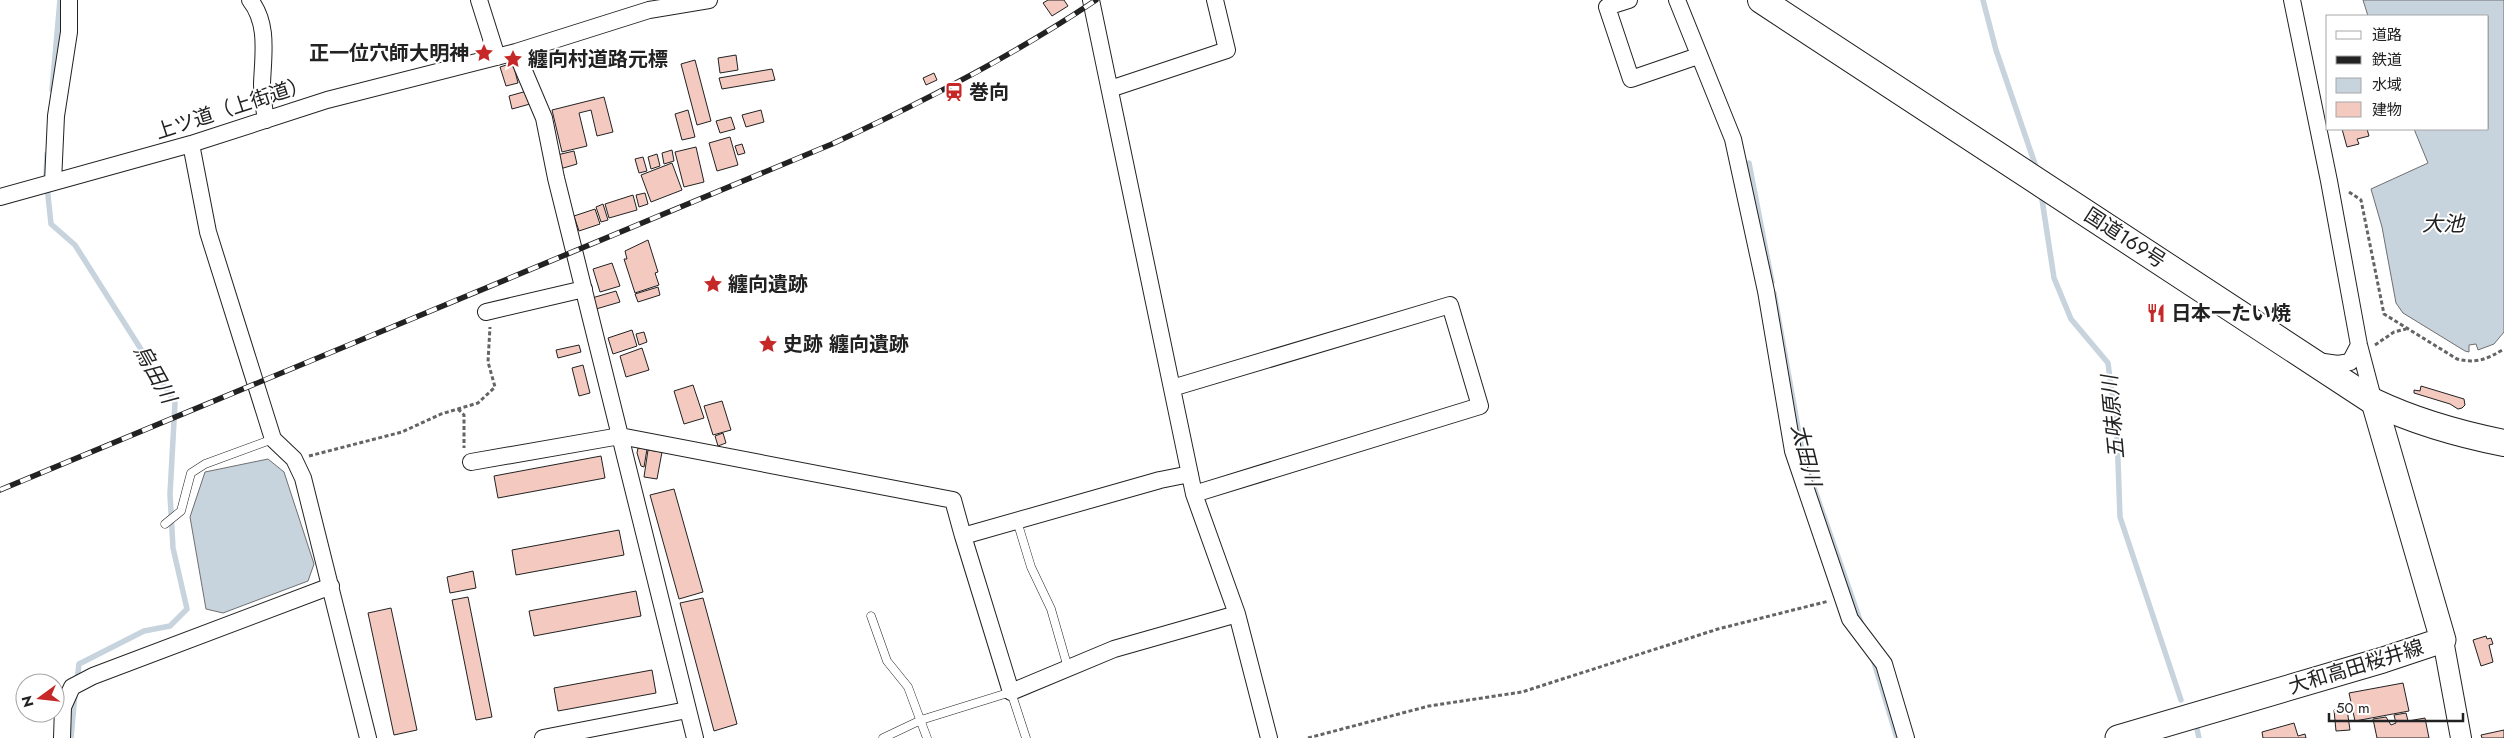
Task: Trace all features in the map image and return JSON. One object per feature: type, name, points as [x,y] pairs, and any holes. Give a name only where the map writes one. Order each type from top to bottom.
[{"type":"highway","name":"国道169号","points":[[1761,0],[2374,402],[2405,416],[2459,434],[2504,443]]},
{"type":"main road","name":"大和高田桜井線","points":[[2118,738],[2383,660],[2443,640],[2374,402]]},
{"type":"street","points":[[53,182],[56,116],[69,32],[69,0]]},
{"type":"street","points":[[250,0],[261,23],[264,44],[262,87],[266,120]]},
{"type":"street","points":[[480,0],[497,58]]},
{"type":"street","name":"上ツ道（上街道）","points":[[0,197],[191,144],[327,100],[497,58],[649,10],[709,0]]},
{"type":"street","points":[[1091,0],[1130,195],[1194,494],[1237,614],[1269,738]]},
{"type":"street","points":[[1110,89],[1227,50],[1215,0]]},
{"type":"street","points":[[1629,0],[1607,7],[1631,80],[1698,56]]},
{"type":"street","points":[[1677,0],[1733,139],[1766,291],[1793,451],[1850,618],[1884,664],[1906,738]]},
{"type":"street","points":[[2292,0],[2329,181],[2359,345],[2374,402]]},
{"type":"street","points":[[516,52],[544,118],[556,178],[695,738]]},
{"type":"street","points":[[191,144],[208,232],[273,439],[294,460],[303,478],[368,738]]},
{"type":"street","points":[[486,312],[584,289]]},
{"type":"street","points":[[1172,388],[1450,305],[1480,406],[1194,494]]},
{"type":"street","points":[[2308,359],[2338,364],[2350,362],[2359,345]]},
{"type":"street","points":[[471,462],[620,436],[953,500],[1011,692],[1114,650],[1237,614]]},
{"type":"street","points":[[963,536],[1160,480],[1190,474]]},
{"type":"street","points":[[62,738],[63,707],[72,687],[94,676],[331,586]]},
{"type":"street","points":[[2443,640],[2461,738]]},
{"type":"street","points":[[543,738],[687,710]]},
{"type":"lane","points":[[165,524],[180,511],[192,473],[205,464],[273,439]]},
{"type":"lane","points":[[1017,521],[1031,567],[1051,609],[1068,668]]},
{"type":"lane","points":[[871,616],[887,661],[908,687],[927,738]]},
{"type":"lane","points":[[883,738],[921,720],[1011,692],[1026,738]]},
{"type":"path","points":[[2329,181],[2361,200],[2384,314],[2457,359],[2471,362],[2484,361],[2504,349]]},
{"type":"path","points":[[294,460],[402,432],[457,409],[478,403],[495,387],[488,362],[490,324],[486,312]]},
{"type":"path","points":[[2359,345],[2376,345],[2394,332],[2407,329]]},
{"type":"path","points":[[457,409],[464,415],[464,459],[471,462]]},
{"type":"path","points":[[1308,738],[1429,706],[1522,692],[1718,628],[1843,598]]},
{"type":"water","name":"大池","points":[[2363,0],[2504,0],[2504,332],[2494,344],[2478,350],[2476,344],[2469,345],[2469,352],[2465,351],[2403,313],[2396,303],[2382,227],[2371,189],[2428,163],[2414,130],[2489,130],[2489,15],[2368,15]]},
{"type":"water","points":[[268,459],[284,472],[314,564],[308,581],[223,613],[206,609],[190,517],[205,472]]},
{"type":"building","points":[[1048,0],[1064,0],[1068,6],[1052,16],[1043,3]]},
{"type":"building","points":[[736,55],[738,70],[720,73],[718,58]]},
{"type":"building","points":[[695,60],[711,121],[697,125],[681,64]]},
{"type":"building","points":[[513,63],[518,83],[506,86],[500,67]]},
{"type":"building","points":[[772,69],[775,80],[722,89],[719,78]]},
{"type":"building","points":[[934,73],[937,80],[926,85],[923,78]]},
{"type":"building","points":[[527,91],[530,104],[512,109],[509,96]]},
{"type":"building","points":[[604,97],[613,132],[597,136],[591,110],[579,113],[587,146],[562,152],[552,110]]},
{"type":"building","points":[[688,110],[695,137],[682,140],[675,114]]},
{"type":"building","points":[[761,110],[764,122],[746,127],[742,115]]},
{"type":"building","points":[[731,117],[735,129],[720,133],[716,121]]},
{"type":"building","points":[[2342,130],[2367,130],[2369,136],[2357,139],[2359,144],[2347,147]]},
{"type":"building","points":[[730,137],[738,165],[717,171],[709,143]]},
{"type":"building","points":[[742,144],[745,153],[738,155],[735,146]]},
{"type":"building","points":[[696,147],[704,182],[684,187],[675,152]]},
{"type":"building","points":[[672,150],[674,161],[664,164],[662,153]]},
{"type":"building","points":[[574,151],[577,164],[560,169],[557,155]]},
{"type":"building","points":[[657,154],[660,166],[651,169],[648,157]]},
{"type":"building","points":[[643,157],[647,171],[639,173],[635,159]]},
{"type":"building","points":[[672,163],[682,190],[651,202],[641,175]]},
{"type":"building","points":[[645,193],[648,204],[639,207],[636,195]]},
{"type":"building","points":[[633,195],[637,210],[609,218],[605,204]]},
{"type":"building","points":[[603,204],[608,220],[601,222],[596,207]]},
{"type":"building","points":[[595,209],[600,224],[579,231],[574,216]]},
{"type":"building","points":[[648,240],[658,272],[655,273],[659,285],[635,293],[624,259],[627,259],[625,251]]},
{"type":"building","points":[[612,263],[620,286],[600,292],[593,269]]},
{"type":"building","points":[[658,287],[660,295],[638,302],[635,294]]},
{"type":"building","points":[[616,291],[620,302],[596,309],[592,298]]},
{"type":"building","points":[[632,330],[637,346],[613,354],[608,338]]},
{"type":"building","points":[[644,332],[647,342],[639,345],[636,334]]},
{"type":"building","points":[[579,345],[581,352],[558,358],[556,350]]},
{"type":"building","points":[[642,348],[649,370],[626,377],[620,356]]},
{"type":"building","points":[[583,365],[590,393],[579,396],[572,368]]},
{"type":"building","points":[[693,385],[704,418],[684,424],[674,391]]},
{"type":"building","points":[[2421,386],[2464,399],[2465,405],[2458,409],[2450,404],[2414,393],[2414,390],[2420,391]]},
{"type":"building","points":[[722,401],[731,430],[713,435],[704,406]]},
{"type":"building","points":[[723,433],[726,443],[718,446],[715,436]]},
{"type":"building","points":[[638,448],[647,449],[644,467],[641,466],[637,453]]},
{"type":"building","points":[[648,450],[662,452],[657,479],[644,477]]},
{"type":"building","points":[[601,456],[605,478],[498,498],[494,476]]},
{"type":"building","points":[[674,489],[703,592],[679,599],[650,495]]},
{"type":"building","points":[[619,530],[624,555],[516,575],[512,550]]},
{"type":"building","points":[[473,571],[476,588],[450,593],[447,577]]},
{"type":"building","points":[[636,591],[641,616],[534,636],[529,611]]},
{"type":"building","points":[[468,597],[492,717],[476,720],[452,600]]},
{"type":"building","points":[[703,598],[737,724],[714,731],[680,603]]},
{"type":"building","points":[[391,608],[417,730],[394,735],[368,613]]},
{"type":"building","points":[[2486,636],[2487,639],[2491,638],[2493,644],[2489,645],[2493,662],[2481,666],[2473,640]]},
{"type":"building","points":[[652,670],[656,693],[558,711],[554,688]]},
{"type":"building","points":[[2403,683],[2409,711],[2355,721],[2349,693]]},
{"type":"building","points":[[2347,709],[2350,730],[2336,731],[2334,710]]},
{"type":"building","points":[[2406,713],[2408,721],[2425,718],[2429,738],[2377,738],[2373,719],[2386,717],[2391,725],[2396,723],[2394,715]]},
{"type":"building","points":[[2294,723],[2298,736],[2305,734],[2306,738],[2263,738],[2262,732]]},
{"type":"building","points":[[2504,730],[2504,738],[2482,738],[2481,735]]},
{"type":"waterway","name":"烏田川","points":[[52,90],[60,0]]},
{"type":"waterway","name":"五味原川","points":[[1983,0],[1996,50],[2037,170]]},
{"type":"waterway","name":"烏田川","points":[[46,177],[47,154]]},
{"type":"waterway","name":"太田川","points":[[1749,163],[1772,282]]},
{"type":"waterway","name":"烏田川","points":[[47,186],[51,224],[75,245],[175,403],[170,494],[173,548],[187,609],[170,626],[144,631],[79,664],[77,680]]},
{"type":"waterway","name":"五味原川","points":[[2041,193],[2054,278],[2071,319],[2108,363],[2117,433],[2120,517],[2181,700]]},
{"type":"waterway","name":"太田川","points":[[1774,293],[1803,456],[1862,626]]},
{"type":"waterway","name":"太田川","points":[[1873,659],[1897,738]]},
{"type":"waterway","name":"烏田川","points":[[71,738],[75,694]]},
{"type":"waterway","name":"五味原川","points":[[2197,729],[2199,738]]},
{"type":"railway","points":[[0,490],[832,144],[900,112],[967,77],[1065,21],[1096,0]]},
{"type":"place","name":"正一位穴師大明神","points":[[484,53]]},
{"type":"place","name":"纏向村道路元標","points":[[513,59]]},
{"type":"place","name":"巻向","points":[[954,92]]},
{"type":"place","name":"纏向遺跡","points":[[713,284]]},
{"type":"place","name":"日本一たい焼","points":[[2156,313]]},
{"type":"place","name":"史跡 纏向遺跡","points":[[768,344]]}]
